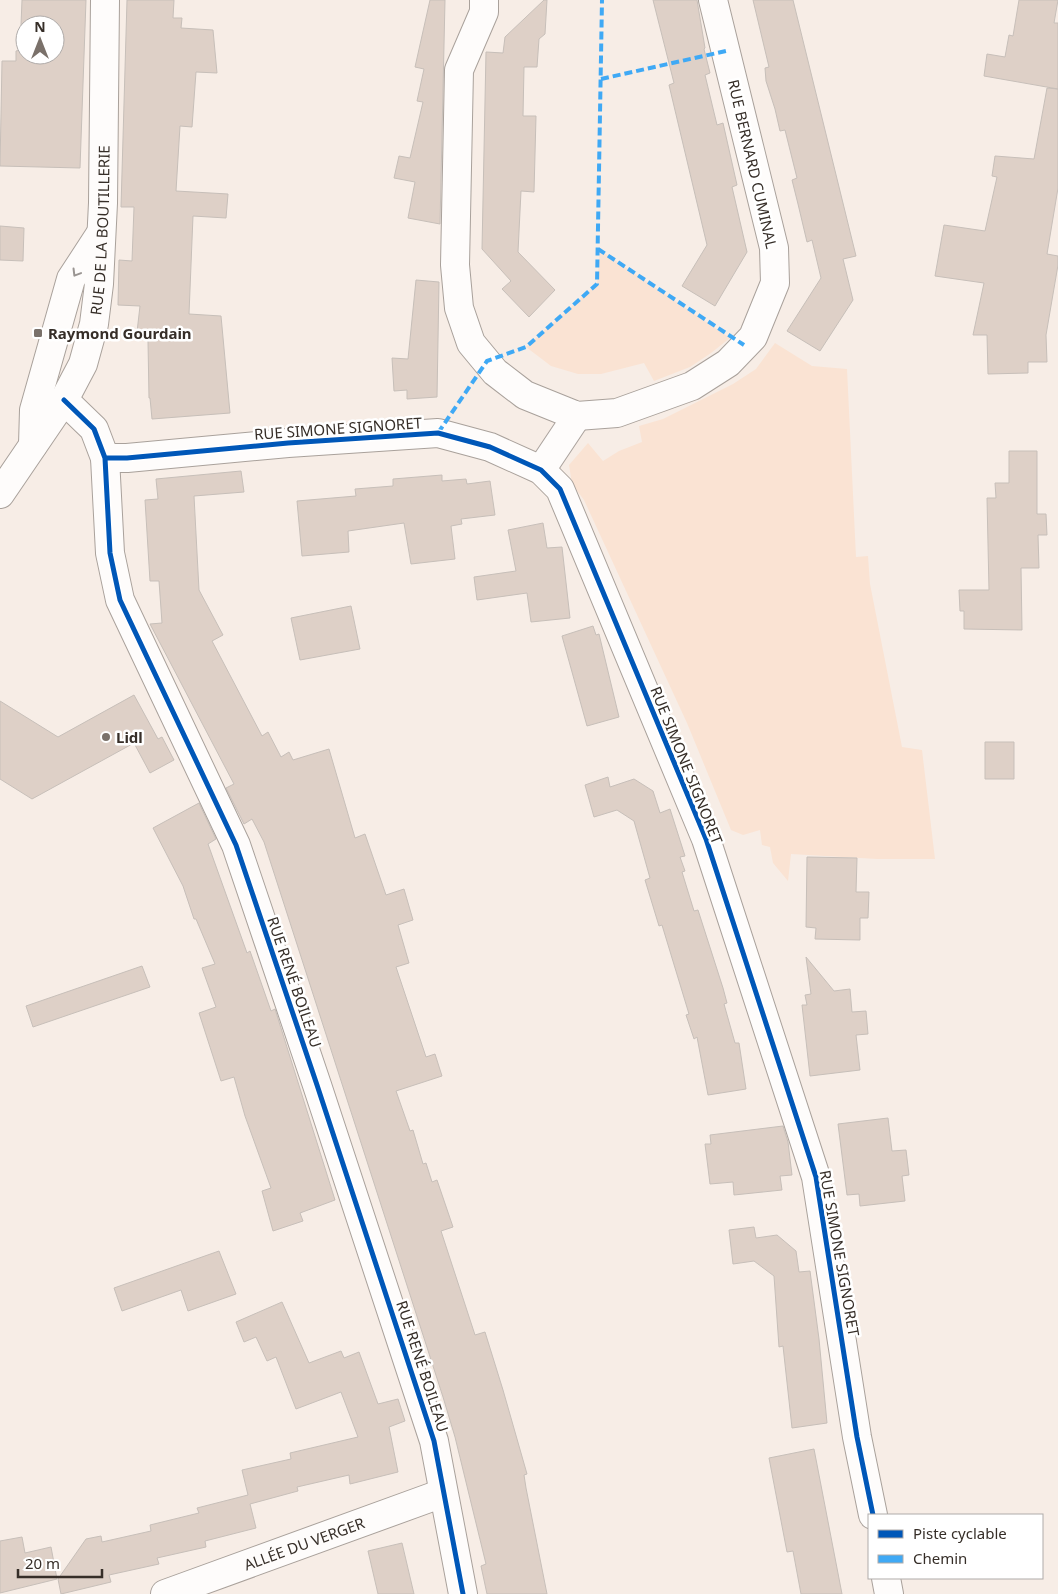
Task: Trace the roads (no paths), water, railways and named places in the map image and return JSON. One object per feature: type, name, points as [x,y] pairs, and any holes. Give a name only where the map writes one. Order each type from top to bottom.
[{"type":"street","name":"RUE DE LA BOUTILLERIE","points":[[0,494],[8,464],[33,445],[64,400],[82,364],[94,324],[99,284],[102,232],[105,0]]},
{"type":"street","name":"RUE BERNARD CUMINAL","points":[[484,0],[484,12],[459,70],[454,265],[459,308],[471,343],[495,372],[525,395],[577,416],[617,413],[692,386],[728,363],[753,337],[775,283],[774,248],[713,0]]},
{"type":"street","points":[[33,445],[34,410],[72,279],[102,232]]},
{"type":"street","name":"RUE RENÉ BOILEAU","points":[[64,400],[94,429],[105,458],[110,553],[120,600],[236,845],[318,1085],[434,1441],[463,1594]]},
{"type":"street","points":[[541,470],[577,416]]},
{"type":"street","name":"RUE SIMONE SIGNORET","points":[[105,458],[127,458],[288,443],[438,433],[490,447],[541,470],[560,489],[706,839],[816,1178],[857,1437],[873,1514]]},
{"type":"street","name":"ALLÉE DU VERGER","points":[[165,1594],[443,1493]]},
{"type":"street","points":[[886,1579],[890,1594]]},
{"type":"place","name":"Raymond Gourdain","points":[[38,333]]},
{"type":"place","name":"Lidl","points":[[106,737]]}]
